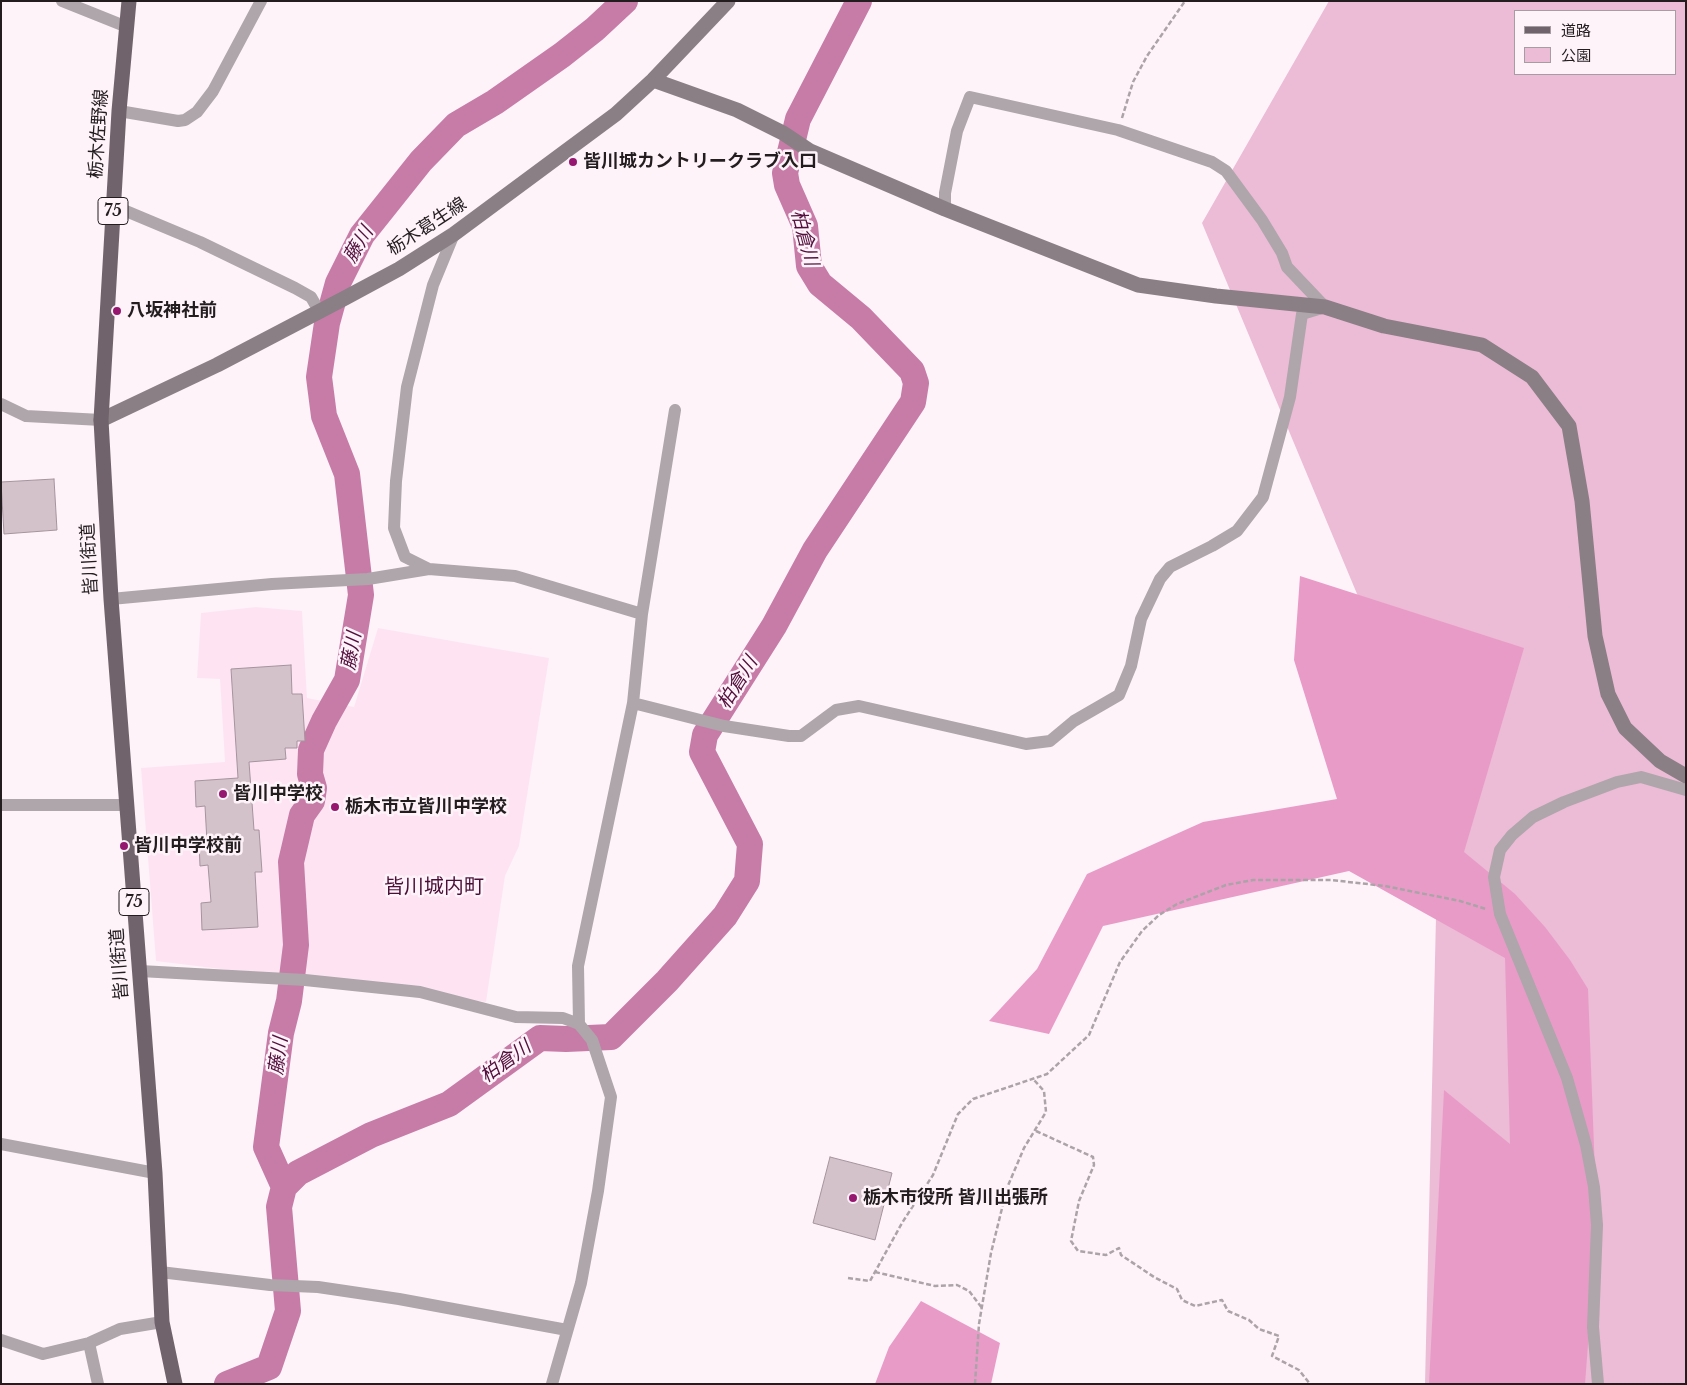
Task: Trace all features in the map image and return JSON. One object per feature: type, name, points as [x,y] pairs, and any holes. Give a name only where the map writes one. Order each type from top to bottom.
[{"type":"main road","name":"栃木佐野線","points":[[101,420],[119,111],[129,1]]},
{"type":"main road","name":"皆川街道","points":[[101,420],[111,599],[155,1173],[162,1322],[175,1384]]},
{"type":"street","points":[[62,1],[127,27]]},
{"type":"street","points":[[119,111],[178,121],[185,120],[197,112],[213,91],[261,1]]},
{"type":"street","name":"栃木葛生線","points":[[101,420],[217,365],[345,298],[399,269],[454,234],[616,114],[652,80],[728,1]]},
{"type":"street","points":[[652,80],[737,110],[783,133],[810,151],[945,210],[1138,284],[1216,296],[1325,307],[1384,326],[1482,345],[1532,377],[1569,426],[1582,501],[1595,636],[1608,694],[1626,728],[1660,761],[1686,776]]},
{"type":"street","points":[[945,210],[945,193],[957,131],[970,97],[1118,130],[1212,162],[1226,171],[1262,220],[1282,252],[1287,267],[1325,307]]},
{"type":"street","points":[[114,206],[200,242],[295,288],[311,297],[321,310]]},
{"type":"street","points":[[429,569],[405,557],[394,528],[396,482],[407,387],[433,285],[454,234]]},
{"type":"street","points":[[633,703],[724,726],[801,736],[836,710],[859,706],[1026,744],[1050,741],[1074,721],[1119,695],[1131,666],[1141,618],[1160,579],[1170,566],[1197,554],[1237,531],[1263,497],[1290,397],[1302,314],[1325,307]]},
{"type":"street","points":[[1,404],[26,416],[101,420]]},
{"type":"street","points":[[579,1024],[578,966],[633,703],[642,614],[675,410]]},
{"type":"street","points":[[111,599],[272,584],[368,579],[429,569],[515,576],[642,614]]},
{"type":"street","points":[[1598,1384],[1593,1327],[1597,1225],[1594,1187],[1586,1145],[1566,1078],[1500,914],[1494,877],[1500,850],[1512,835],[1533,817],[1589,792],[1641,777],[1686,790]]},
{"type":"street","points":[[1,805],[127,805]]},
{"type":"street","points":[[140,971],[305,980],[420,992],[516,1017],[563,1018],[579,1024],[592,1040],[611,1097],[598,1191],[581,1283],[552,1384]]},
{"type":"street","points":[[1,1144],[155,1173]]},
{"type":"street","points":[[160,1272],[354,1292],[568,1330]]},
{"type":"street","points":[[1,1340],[43,1354],[89,1343],[120,1329],[162,1322]]},
{"type":"street","points":[[89,1343],[98,1384]]},
{"type":"path","points":[[1118,130],[1133,82],[1147,56],[1185,1]]},
{"type":"path","points":[[848,1278],[870,1281],[902,1223],[932,1175],[958,1114],[973,1099],[1010,1085],[1034,1080],[1047,1074],[1089,1034],[1120,962],[1142,932],[1159,915],[1177,904],[1226,885],[1253,880],[1331,880],[1385,886],[1460,901],[1500,914]]},
{"type":"path","points":[[975,1384],[982,1308],[991,1253],[1007,1188],[1024,1148],[1046,1112],[1044,1091],[1034,1080]]},
{"type":"path","points":[[1036,1131],[1093,1157],[1094,1166],[1080,1202],[1072,1241],[1078,1251],[1106,1255],[1119,1248],[1121,1255],[1154,1277],[1177,1289],[1182,1300],[1195,1306],[1222,1300],[1228,1311],[1249,1320],[1260,1329],[1279,1336],[1272,1356],[1298,1370],[1310,1384]]},
{"type":"path","points":[[875,1272],[935,1286],[957,1285],[968,1291],[982,1308]]},
{"type":"shaded area","points":[[1300,576],[1524,648],[1464,852],[1515,894],[1545,927],[1570,960],[1588,989],[1597,1226],[1585,1384],[1429,1384],[1444,1090],[1510,1144],[1505,958],[1349,871],[1103,926],[1049,1034],[989,1021],[1037,969],[1087,874],[1203,822],[1337,799],[1294,660]]},
{"type":"shaded area","name":"栃木市立皆川中学校","points":[[256,607],[302,611],[307,698],[354,707],[378,628],[549,658],[519,846],[505,876],[486,1002],[156,961],[141,768],[225,762],[220,679],[197,678],[201,613]]},
{"type":"shaded area","points":[[921,1301],[1000,1343],[991,1384],[875,1384],[889,1347]]},
{"type":"green space","points":[[1329,1],[1686,1],[1686,1384],[1425,1384],[1439,790],[1202,223]]},
{"type":"building","points":[[54,479],[57,530],[4,534],[1,482]]},
{"type":"building","name":"皆川中学校","points":[[291,665],[292,694],[302,694],[305,741],[297,741],[297,748],[285,748],[286,759],[249,762],[254,830],[259,830],[262,872],[255,872],[258,927],[202,930],[201,903],[211,902],[208,865],[200,866],[199,842],[207,842],[205,806],[196,807],[195,781],[238,778],[231,669]]},
{"type":"building","name":"栃木市役所 皆川出張所","points":[[830,1157],[892,1173],[875,1240],[813,1223]]},
{"type":"waterway","name":"藤川","points":[[227,1384],[269,1367],[288,1311],[279,1207],[284,1187],[266,1147],[281,1033],[289,1001],[296,945],[291,862],[302,815],[312,801],[314,788],[310,774],[311,750],[324,721],[347,680],[361,595],[347,474],[324,416],[319,377],[327,323],[338,283],[362,235],[421,161],[456,125],[495,102],[562,55],[595,29],[625,1]]},
{"type":"waterway","name":"柏倉川","points":[[284,1187],[298,1173],[371,1135],[449,1104],[540,1038],[611,1037],[667,981],[725,916],[747,881],[750,844],[702,752],[705,735],[774,626],[815,550],[913,402],[916,383],[912,371],[861,318],[820,284],[809,266],[805,226],[787,185],[785,173],[798,119],[859,1]]},
{"type":"place","name":"皆川城カントリークラブ入口","points":[[573,162]]},
{"type":"place","name":"八坂神社前","points":[[117,311]]},
{"type":"place","name":"皆川中学校","points":[[223,794]]},
{"type":"place","name":"栃木市立皆川中学校","points":[[335,807]]},
{"type":"place","name":"皆川中学校前","points":[[124,846]]},
{"type":"place","name":"栃木市役所 皆川出張所","points":[[853,1198]]},
{"type":"district","name":"皆川城内町","points":[[434,887]]}]
